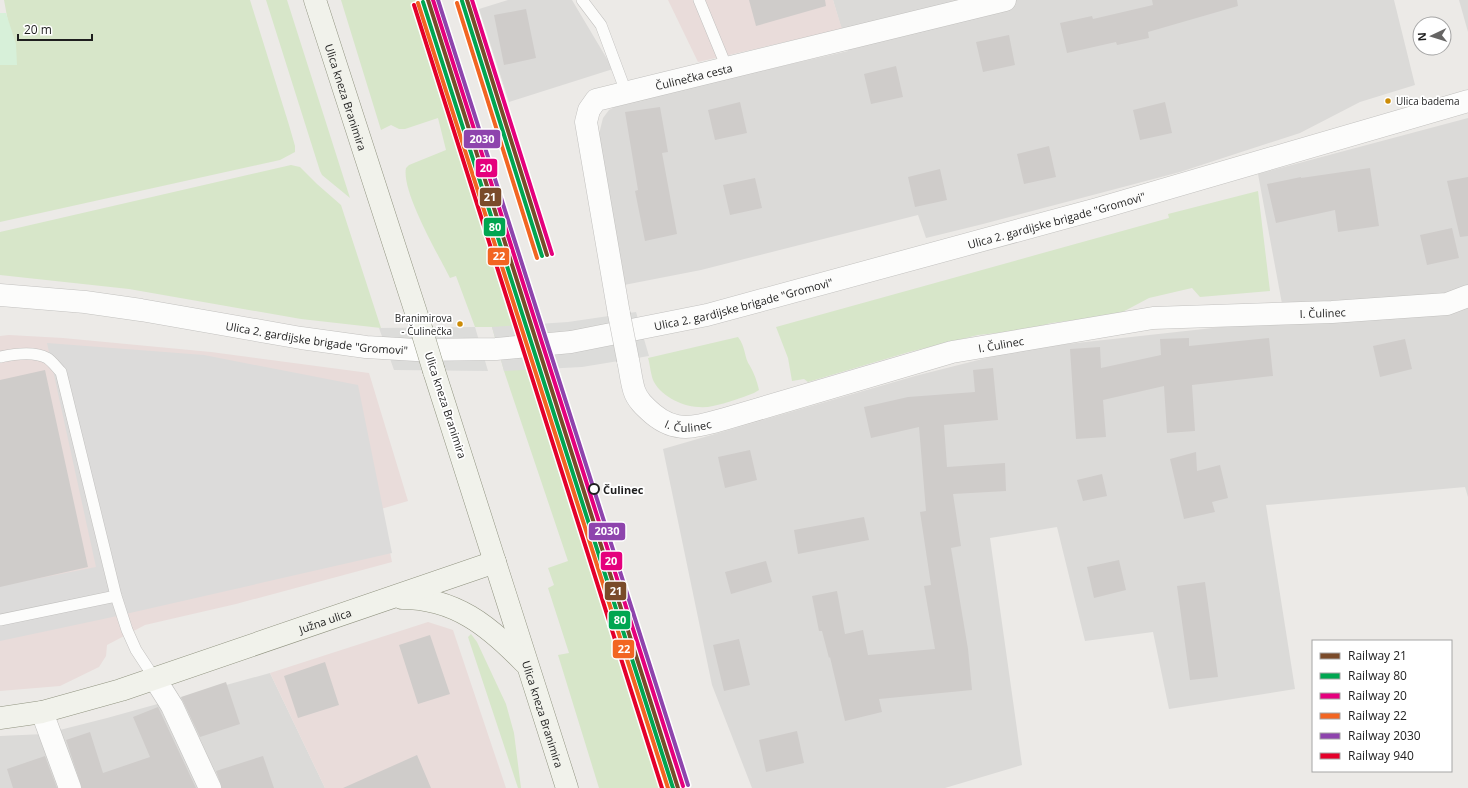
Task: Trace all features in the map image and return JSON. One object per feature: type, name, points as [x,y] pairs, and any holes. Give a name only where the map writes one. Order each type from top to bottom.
[{"type":"main road","name":"Ulica kneza Branimira","points":[[315,0],[421,328],[566,788]]},
{"type":"main road","name":"Južna ulica","points":[[0,718],[42,712],[77,704],[155,679],[495,562]]},
{"type":"main road","points":[[388,598],[414,598],[446,604],[482,624],[505,642],[528,666]]},
{"type":"street","name":"Čulinečka cesta","points":[[619,314],[586,122],[589,110],[596,100],[1005,0]]},
{"type":"street","name":"Ulica 2. gardijske brigade \"Gromovi\"","points":[[0,295],[127,308],[301,338],[366,347],[416,350],[496,349],[571,342],[707,315],[1104,206],[1468,101]]},
{"type":"street","name":"I. Čulinec","points":[[619,314],[634,390],[643,406],[669,425],[682,428],[698,426],[728,418],[952,352],[1145,319],[1332,312],[1447,304],[1468,296]]},
{"type":"street","points":[[155,679],[172,706],[210,788]]},
{"type":"street","points":[[42,712],[70,788]]},
{"type":"lane","points":[[582,0],[601,25],[626,92]]},
{"type":"lane","points":[[699,0],[727,68]]},
{"type":"lane","points":[[0,357],[12,354],[34,354],[48,358],[61,372],[116,596],[127,630],[136,650],[155,679]]},
{"type":"lane","points":[[0,620],[116,596]]},
{"type":"shaded area","points":[[508,0],[572,0],[613,69],[509,102],[479,9]]},
{"type":"shaded area","points":[[668,0],[833,0],[842,29],[698,62]]},
{"type":"shaded area","points":[[833,0],[1394,0],[1415,85],[1360,102],[1300,133],[1180,172],[983,224],[926,238],[918,215],[701,270],[624,285],[599,134],[603,118],[609,110],[622,103],[848,51]]},
{"type":"shaded area","points":[[1459,0],[1468,0],[1468,32]]},
{"type":"shaded area","points":[[1468,118],[1468,497],[1465,487],[1266,505],[1295,689],[1169,709],[1153,632],[1085,641],[1057,527],[990,538],[1022,765],[945,788],[752,788],[712,685],[663,449],[915,376],[1022,349],[1285,320],[1258,174]]},
{"type":"shaded area","points":[[9,335],[63,338],[211,352],[369,373],[408,501],[381,509],[392,562],[236,604],[145,625],[107,645],[106,656],[99,667],[60,686],[0,691],[0,336]]},
{"type":"shaded area","points":[[47,343],[204,355],[358,385],[392,553],[108,618],[0,641],[0,586],[96,567]]},
{"type":"shaded area","points":[[428,622],[453,630],[506,788],[325,788],[270,673]]},
{"type":"shaded area","points":[[270,673],[325,788],[0,788],[0,736],[44,734]]},
{"type":"green space","points":[[4,0],[250,0],[289,125],[295,146],[295,152],[280,160],[0,222],[0,65],[16,65]]},
{"type":"green space","points":[[266,0],[287,0],[350,198],[322,175],[320,171]]},
{"type":"green space","points":[[341,0],[419,0],[505,268],[599,592],[612,610],[668,788],[599,788],[558,655],[569,653],[548,588],[554,585],[548,568],[568,561],[504,371],[492,327],[475,327],[456,276],[450,278],[430,240],[409,192],[406,178],[406,168],[409,165],[446,150],[438,118],[405,129],[399,129],[391,125],[381,130]]},
{"type":"green space","points":[[0,13],[6,13],[16,44],[17,65],[0,65]]},
{"type":"green space","points":[[291,165],[300,167],[341,205],[381,328],[301,319],[129,289],[0,275],[0,232]]},
{"type":"green space","points":[[1258,191],[1270,291],[1200,297],[1192,288],[1149,298],[1117,315],[1051,323],[1026,330],[978,335],[909,352],[808,382],[804,379],[792,381],[788,358],[776,327],[1169,218],[1168,214]]},
{"type":"green space","points":[[738,337],[741,341],[759,390],[754,393],[718,405],[696,407],[679,403],[672,399],[664,394],[654,382],[648,358]]},
{"type":"green space","points":[[471,634],[477,642],[506,704],[514,733],[521,788],[518,788],[468,637]]},
{"type":"pier","points":[[636,312],[649,356],[582,367],[504,371],[492,327],[568,322]]},
{"type":"pier","points":[[475,327],[488,371],[394,370],[379,328]]},
{"type":"building","points":[[749,0],[825,0],[826,6],[756,26]]},
{"type":"building","points":[[1152,0],[1237,0],[1238,6],[1148,32],[1149,38],[1117,45],[1116,42],[1067,53],[1060,23],[1092,16],[1093,19],[1153,5]]},
{"type":"building","points":[[526,9],[536,58],[504,65],[494,15]]},
{"type":"building","points":[[1009,35],[1015,65],[983,72],[976,42]]},
{"type":"building","points":[[896,66],[903,97],[871,104],[864,74]]},
{"type":"building","points":[[740,102],[747,133],[715,140],[708,110]]},
{"type":"building","points":[[1165,102],[1172,133],[1140,140],[1133,110]]},
{"type":"building","points":[[660,107],[668,152],[662,153],[677,234],[645,241],[635,191],[638,190],[625,112]]},
{"type":"building","points":[[1049,146],[1056,177],[1024,184],[1017,154]]},
{"type":"building","points":[[1370,168],[1379,226],[1338,232],[1335,210],[1276,223],[1267,184],[1301,177]]},
{"type":"building","points":[[940,169],[947,200],[915,207],[908,177]]},
{"type":"building","points":[[1468,177],[1468,236],[1460,237],[1447,181]]},
{"type":"building","points":[[755,178],[762,208],[730,215],[723,185]]},
{"type":"building","points":[[1452,228],[1459,258],[1427,265],[1420,235]]},
{"type":"building","points":[[1189,338],[1189,346],[1269,338],[1273,376],[1192,385],[1195,431],[1167,433],[1164,386],[1103,400],[1106,437],[1076,439],[1070,349],[1100,347],[1101,368],[1161,355],[1160,339]]},
{"type":"building","points":[[1405,339],[1412,369],[1380,377],[1373,346]]},
{"type":"building","points":[[993,368],[998,420],[944,425],[947,467],[1005,463],[1006,491],[953,494],[961,546],[951,548],[968,649],[972,690],[879,699],[882,712],[845,721],[830,657],[829,658],[822,631],[819,631],[812,596],[837,591],[845,634],[863,630],[868,655],[935,649],[924,586],[931,585],[920,512],[926,511],[919,427],[871,438],[864,407],[908,397],[975,392],[973,370]]},
{"type":"building","points":[[45,370],[88,567],[0,587],[0,380]]},
{"type":"building","points":[[750,450],[757,480],[725,488],[718,457]]},
{"type":"building","points":[[1196,452],[1197,471],[1220,465],[1228,498],[1212,502],[1215,512],[1184,519],[1170,459]]},
{"type":"building","points":[[1102,474],[1107,496],[1083,501],[1077,480]]},
{"type":"building","points":[[864,517],[869,540],[798,554],[794,530]]},
{"type":"building","points":[[1119,560],[1126,590],[1094,598],[1087,567]]},
{"type":"building","points":[[766,561],[772,582],[731,594],[725,572]]},
{"type":"building","points":[[1205,582],[1218,677],[1190,680],[1177,586]]},
{"type":"building","points":[[430,635],[450,694],[418,704],[399,645]]},
{"type":"building","points":[[739,639],[750,685],[724,691],[713,645]]},
{"type":"building","points":[[325,662],[339,705],[298,718],[284,676]]},
{"type":"building","points":[[226,682],[240,724],[200,737],[181,697]]},
{"type":"building","points":[[158,707],[196,788],[82,788],[66,740],[90,732],[103,773],[150,757],[133,717]]},
{"type":"building","points":[[797,731],[804,763],[766,772],[759,740]]},
{"type":"building","points":[[417,755],[431,788],[343,788]]},
{"type":"building","points":[[45,756],[57,788],[13,788],[7,769]]},
{"type":"building","points":[[263,756],[274,788],[222,788],[216,771]]},
{"type":"rail line","name":"21","points":[[428,0],[678,788]]},
{"type":"rail line","name":"20","points":[[433,0],[683,786]]},
{"type":"rail line","name":"2030","points":[[438,0],[688,785]]},
{"type":"rail line","name":"21","points":[[467,0],[547,255]]},
{"type":"rail line","name":"20","points":[[472,0],[552,254]]},
{"type":"rail line","name":"80","points":[[462,1],[542,256]]},
{"type":"rail line","name":"80","points":[[423,2],[673,788]]},
{"type":"rail line","name":"22","points":[[418,3],[668,788]]},
{"type":"rail line","name":"22","points":[[457,3],[537,258]]},
{"type":"rail line","name":"940","points":[[414,5],[662,788]]},
{"type":"place","name":"Ulica badema","points":[[1388,101]]},
{"type":"place","name":"Branimirova - Čulinečka","points":[[460,324]]},
{"type":"place","name":"Čulinec","points":[[594,489]]}]
